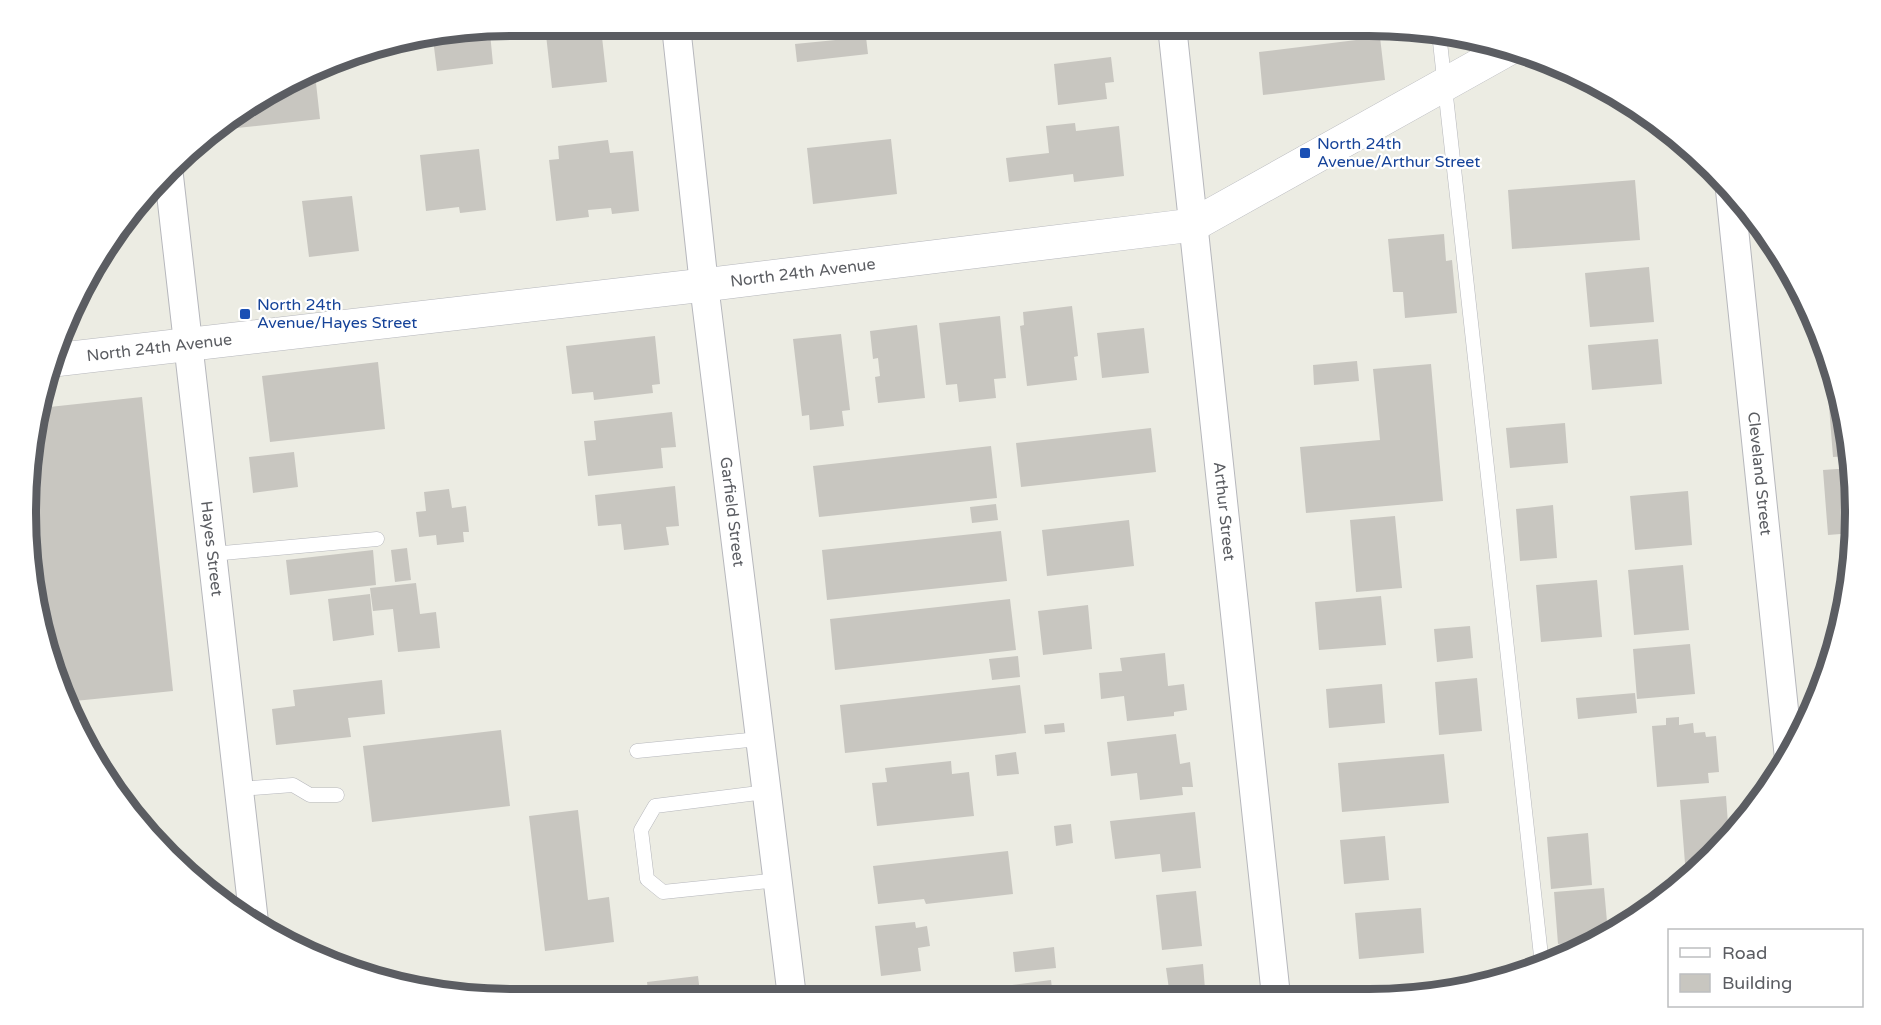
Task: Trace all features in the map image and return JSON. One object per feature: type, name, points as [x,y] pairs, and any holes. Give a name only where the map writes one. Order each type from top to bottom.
[{"type":"street","name":"Garfield Street","points":[[677,36],[704,285],[791,989]]},
{"type":"street","name":"Arthur Street","points":[[1173,36],[1275,989]]},
{"type":"street","name":"North 24th Avenue","points":[[61,359],[704,285],[1193,225],[1499,54]]},
{"type":"street","name":"Hayes Street","points":[[170,182],[253,912]]},
{"type":"street","name":"Cleveland Street","points":[[1731,203],[1787,740]]},
{"type":"lane","points":[[1440,41],[1541,957]]},
{"type":"lane","points":[[212,554],[377,539]]},
{"type":"lane","points":[[637,751],[759,739]]},
{"type":"lane","points":[[239,789],[293,784],[310,795],[337,795]]},
{"type":"lane","points":[[766,792],[655,806],[641,830],[647,879],[663,892],[778,880]]},
{"type":"building","points":[[546,36],[602,36],[607,82],[552,88]]},
{"type":"building","points":[[750,36],[786,36],[751,40]]},
{"type":"building","points":[[490,37],[493,64],[437,71],[433,43]]},
{"type":"building","points":[[866,37],[868,54],[797,62],[795,44]]},
{"type":"building","points":[[1380,37],[1385,80],[1263,95],[1259,52]]},
{"type":"building","points":[[1111,57],[1114,82],[1105,83],[1107,99],[1058,105],[1054,64]]},
{"type":"building","points":[[316,79],[320,119],[237,128],[237,124],[248,116]]},
{"type":"building","points":[[1075,123],[1076,131],[1119,126],[1124,176],[1074,182],[1073,174],[1009,182],[1006,158],[1049,153],[1046,126]]},
{"type":"building","points":[[891,139],[897,194],[813,204],[807,148]]},
{"type":"building","points":[[608,140],[610,153],[633,151],[639,211],[612,214],[611,208],[588,210],[589,217],[556,221],[549,160],[559,159],[558,146]]},
{"type":"building","points":[[479,149],[486,210],[460,213],[459,207],[426,211],[420,155]]},
{"type":"building","points":[[1635,180],[1640,240],[1512,249],[1508,190]]},
{"type":"building","points":[[352,196],[359,251],[309,257],[302,201]]},
{"type":"building","points":[[1444,234],[1446,261],[1452,260],[1457,313],[1405,318],[1403,292],[1393,292],[1388,239]]},
{"type":"building","points":[[1649,267],[1654,322],[1590,327],[1585,273]]},
{"type":"building","points":[[1072,306],[1078,356],[1074,357],[1077,380],[1027,386],[1020,326],[1024,325],[1023,312]]},
{"type":"building","points":[[1000,316],[1006,378],[994,379],[996,398],[959,402],[957,384],[946,385],[939,323]]},
{"type":"building","points":[[917,325],[925,398],[878,403],[875,377],[880,376],[878,358],[873,359],[870,331]]},
{"type":"building","points":[[1144,328],[1149,373],[1102,378],[1097,333]]},
{"type":"building","points":[[841,334],[850,410],[842,411],[844,426],[810,430],[809,415],[802,416],[793,339]]},
{"type":"building","points":[[655,336],[660,384],[652,385],[653,393],[594,400],[593,392],[572,394],[566,346]]},
{"type":"building","points":[[1658,339],[1662,384],[1592,390],[1588,345]]},
{"type":"building","points":[[1357,361],[1359,381],[1314,385],[1313,365]]},
{"type":"building","points":[[378,362],[385,429],[270,442],[262,376]]},
{"type":"building","points":[[1431,364],[1443,501],[1306,513],[1300,447],[1380,440],[1373,369]]},
{"type":"building","points":[[142,397],[173,691],[75,701],[72,695],[52,636],[40,575],[37,544],[37,481],[48,407]]},
{"type":"building","points":[[1833,405],[1842,456],[1833,457],[1829,406]]},
{"type":"building","points":[[672,412],[676,447],[661,448],[663,468],[588,476],[584,441],[596,440],[594,421]]},
{"type":"building","points":[[1565,423],[1568,463],[1510,468],[1506,428]]},
{"type":"building","points":[[1151,428],[1156,472],[1021,487],[1016,443]]},
{"type":"building","points":[[991,446],[997,498],[819,517],[813,466]]},
{"type":"building","points":[[294,452],[298,487],[253,493],[249,457]]},
{"type":"building","points":[[1843,469],[1844,534],[1828,535],[1823,470]]},
{"type":"building","points":[[675,486],[679,526],[666,527],[669,545],[624,550],[621,524],[598,526],[595,495]]},
{"type":"building","points":[[449,489],[452,508],[466,506],[469,532],[463,532],[464,542],[437,545],[436,535],[419,537],[416,512],[426,511],[424,492]]},
{"type":"building","points":[[1688,491],[1692,545],[1635,550],[1630,496]]},
{"type":"building","points":[[996,504],[998,520],[972,523],[970,507]]},
{"type":"building","points":[[1553,505],[1557,558],[1520,561],[1516,509]]},
{"type":"building","points":[[1395,516],[1402,588],[1356,592],[1350,520]]},
{"type":"building","points":[[1129,520],[1134,566],[1047,576],[1042,530]]},
{"type":"building","points":[[1001,531],[1007,581],[827,600],[822,550]]},
{"type":"building","points":[[407,548],[411,580],[395,582],[391,550]]},
{"type":"building","points":[[373,550],[376,585],[290,595],[286,560]]},
{"type":"building","points":[[1683,565],[1689,630],[1634,635],[1628,570]]},
{"type":"building","points":[[1597,580],[1602,637],[1541,642],[1536,585]]},
{"type":"building","points":[[416,583],[420,614],[436,612],[440,648],[398,652],[393,609],[373,611],[370,588]]},
{"type":"building","points":[[370,594],[374,635],[333,641],[328,599]]},
{"type":"building","points":[[1381,596],[1386,645],[1319,650],[1315,602]]},
{"type":"building","points":[[1010,599],[1016,650],[835,670],[830,619]]},
{"type":"building","points":[[1088,605],[1092,649],[1043,655],[1038,611]]},
{"type":"building","points":[[1470,626],[1473,658],[1437,662],[1434,629]]},
{"type":"building","points":[[1690,644],[1695,694],[1637,699],[1633,649]]},
{"type":"building","points":[[1165,653],[1168,686],[1184,684],[1187,710],[1174,712],[1174,716],[1127,721],[1124,696],[1101,699],[1099,673],[1122,671],[1120,658]]},
{"type":"building","points":[[1018,656],[1020,677],[992,680],[989,659]]},
{"type":"building","points":[[1477,678],[1482,731],[1439,735],[1435,682]]},
{"type":"building","points":[[382,680],[385,714],[348,718],[351,737],[276,745],[272,709],[295,706],[293,690]]},
{"type":"building","points":[[1382,684],[1385,723],[1329,728],[1326,689]]},
{"type":"building","points":[[1020,685],[1026,733],[845,753],[840,705]]},
{"type":"building","points":[[1635,693],[1637,713],[1578,719],[1576,698]]},
{"type":"building","points":[[1679,717],[1679,725],[1693,723],[1694,733],[1705,732],[1706,737],[1716,736],[1719,772],[1708,773],[1709,783],[1657,787],[1652,726],[1666,725],[1666,718]]},
{"type":"building","points":[[1064,723],[1065,732],[1045,734],[1044,725]]},
{"type":"building","points":[[501,730],[510,806],[372,822],[363,746]]},
{"type":"building","points":[[1176,734],[1180,764],[1190,762],[1193,787],[1182,787],[1183,795],[1140,800],[1137,773],[1111,776],[1107,742]]},
{"type":"building","points":[[1016,752],[1019,774],[997,776],[995,755]]},
{"type":"building","points":[[1444,754],[1449,803],[1342,812],[1338,763]]},
{"type":"building","points":[[951,761],[952,774],[969,772],[974,816],[877,826],[872,783],[887,782],[885,768]]},
{"type":"building","points":[[1726,796],[1728,826],[1685,869],[1680,800]]},
{"type":"building","points":[[578,810],[588,900],[609,897],[614,942],[545,951],[529,816]]},
{"type":"building","points":[[1195,812],[1201,868],[1162,872],[1160,854],[1115,859],[1110,821]]},
{"type":"building","points":[[1071,824],[1073,843],[1056,846],[1054,826]]},
{"type":"building","points":[[1588,833],[1592,885],[1551,889],[1547,837]]},
{"type":"building","points":[[1385,836],[1389,880],[1344,884],[1340,840]]},
{"type":"building","points":[[1008,851],[1013,894],[926,904],[924,899],[878,904],[873,866]]},
{"type":"building","points":[[1604,888],[1607,925],[1573,943],[1558,944],[1554,892]]},
{"type":"building","points":[[1196,891],[1202,946],[1162,950],[1156,895]]},
{"type":"building","points":[[1421,908],[1424,953],[1359,959],[1355,913]]},
{"type":"building","points":[[915,922],[916,928],[927,926],[930,946],[918,948],[921,971],[881,976],[875,926]]},
{"type":"building","points":[[1054,947],[1056,968],[1015,972],[1013,952]]},
{"type":"building","points":[[1203,964],[1205,989],[1169,989],[1166,968]]},
{"type":"building","points":[[698,976],[700,989],[648,989],[647,982]]},
{"type":"building","points":[[1051,980],[1052,989],[1013,989],[1012,985]]},
{"type":"place","name":"North 24th Avenue/Arthur Street","points":[[1305,153]]},
{"type":"place","name":"North 24th Avenue/Hayes Street","points":[[245,314]]}]
